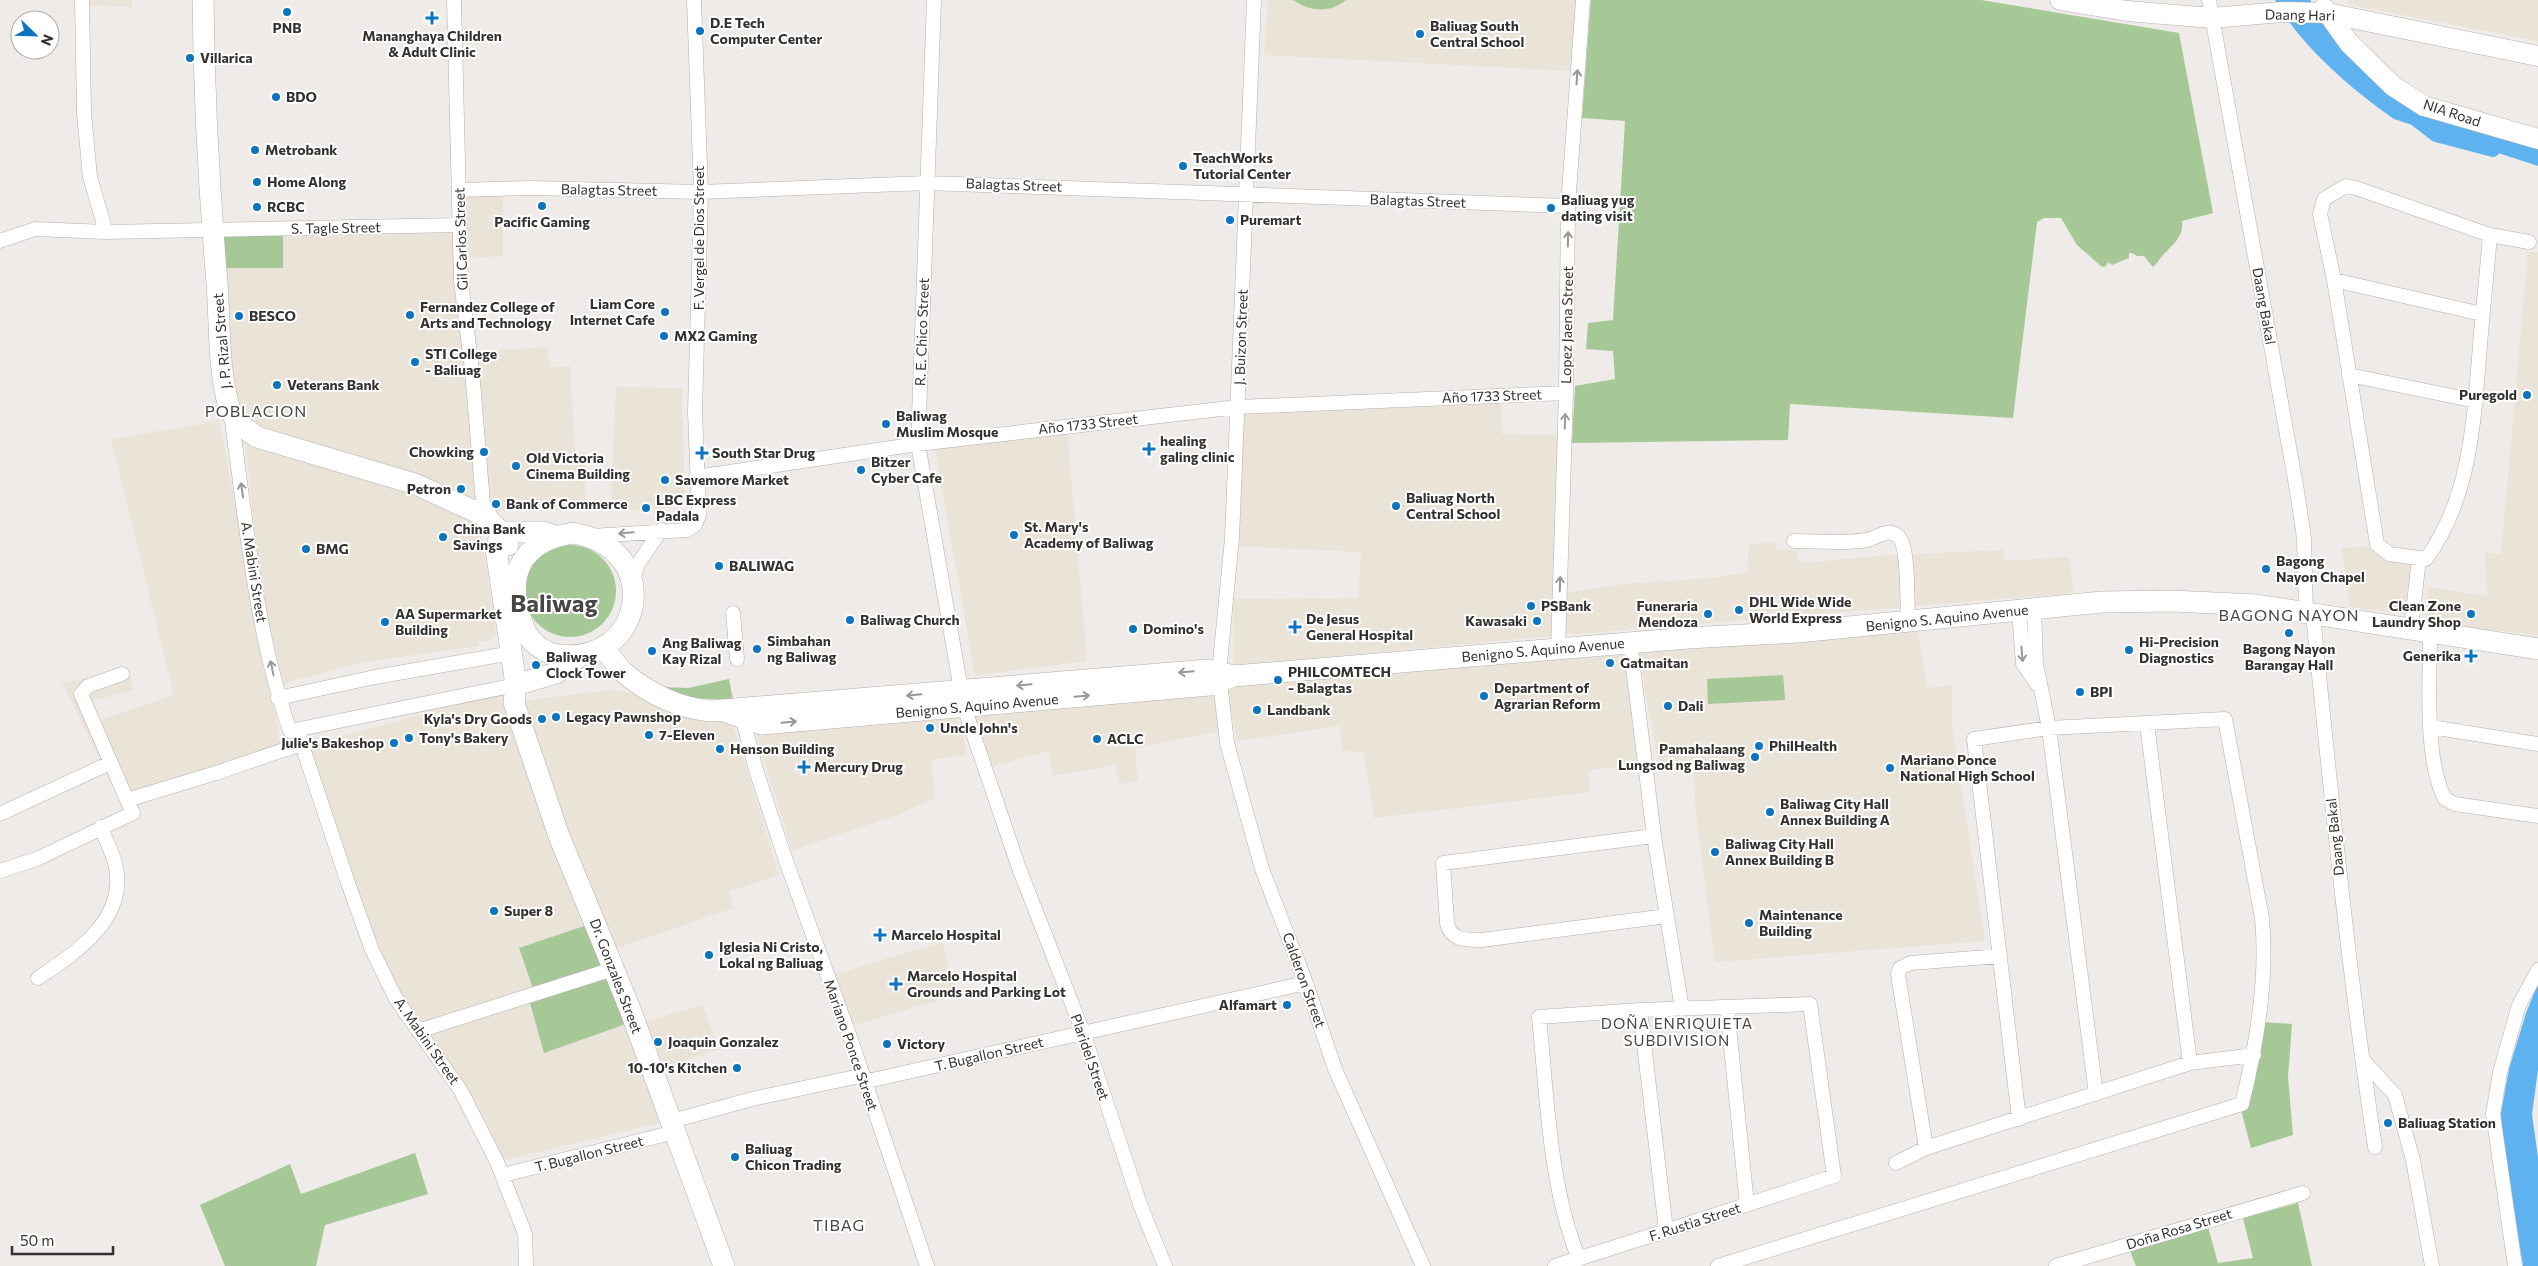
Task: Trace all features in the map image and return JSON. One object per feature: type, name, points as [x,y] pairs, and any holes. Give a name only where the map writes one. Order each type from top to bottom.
[{"type":"main road","name":"J. P. Rizal Street","points":[[203,0],[204,92],[212,231],[223,377],[230,409],[246,430],[257,437],[415,484],[483,516],[501,532]]},
{"type":"main road","points":[[555,536],[543,532],[501,532],[509,547],[520,620],[529,638],[553,654],[580,656]]},
{"type":"main road","name":"Dr. Gonzales Street","points":[[501,532],[496,549],[516,685],[514,703],[535,770],[559,836],[674,1127],[724,1266]]},
{"type":"main road","points":[[515,582],[516,572],[526,556],[540,543],[555,536],[573,533],[591,536],[607,544],[624,563],[632,583],[633,602],[626,624],[615,639],[603,648],[580,656],[556,673],[516,685]]},
{"type":"main road","name":"Benigno S. Aquino Avenue","points":[[603,648],[623,672],[664,700],[694,710],[734,712],[963,699],[1208,670],[1224,677],[1630,643],[1798,632],[2102,602],[2172,601],[2256,605],[2538,649]]},
{"type":"street","points":[[82,0],[84,113],[90,177],[106,232]]},
{"type":"street","name":"Gil Carlos Street","points":[[454,0],[461,281],[472,370],[483,503],[501,532]]},
{"type":"street","name":"F. Vergel de Dios Street","points":[[694,0],[700,192],[695,412],[696,477]]},
{"type":"street","name":"R. E. Chico Street","points":[[934,0],[918,444],[963,699]]},
{"type":"street","name":"J. Buizon Street","points":[[1224,677],[1238,407],[1254,0]]},
{"type":"street","name":"Lopez Jaena Street","points":[[1558,650],[1566,393],[1568,206],[1583,0]]},
{"type":"street","name":"Daang Hari","points":[[2060,0],[2127,11],[2211,9],[2282,12],[2318,8],[2538,56]]},
{"type":"street","name":"NIA Road","points":[[2318,8],[2349,43],[2393,86],[2424,106],[2538,139]]},
{"type":"street","name":"Daang Bakal","points":[[2211,9],[2260,278],[2304,538],[2310,614],[2340,885],[2362,1059],[2376,1147]]},
{"type":"street","name":"Balagtas Street","points":[[459,190],[530,188],[700,192],[927,183],[1568,206]]},
{"type":"street","points":[[2490,235],[2476,401],[2465,473],[2450,522],[2426,559],[2389,554],[2377,544],[2334,280],[2320,214],[2324,199],[2346,186],[2490,235],[2529,242]]},
{"type":"street","name":"S. Tagle Street","points":[[0,241],[36,229],[106,232],[460,225]]},
{"type":"street","points":[[2334,280],[2482,314]]},
{"type":"street","points":[[2349,375],[2476,401]]},
{"type":"street","name":"Año 1733 Street","points":[[696,477],[918,444],[1238,407],[1566,393]]},
{"type":"street","name":"A. Mabini Street","points":[[230,409],[259,607],[278,698],[301,744],[372,950],[396,999],[461,1091],[504,1175],[525,1234],[526,1266]]},
{"type":"street","points":[[591,536],[661,530],[687,530],[695,525],[699,515],[696,477]]},
{"type":"street","points":[[632,583],[638,564],[661,530]]},
{"type":"street","points":[[1794,541],[1850,542],[1870,540],[1886,532],[1893,532],[1900,538],[1904,552],[1908,620]]},
{"type":"street","points":[[2419,558],[2420,632],[2436,777],[2445,799],[2455,804],[2538,816]]},
{"type":"street","points":[[2026,610],[2049,728],[2096,1094]]},
{"type":"street","points":[[733,613],[737,659]]},
{"type":"street","points":[[1630,643],[1654,836],[1682,1009]]},
{"type":"street","points":[[278,698],[375,677],[512,653]]},
{"type":"street","points":[[1,868],[39,858],[133,813],[81,694],[88,686],[122,674]]},
{"type":"street","name":"Calderon Street","points":[[1224,677],[1227,742],[1262,869],[1306,983],[1335,1069],[1423,1266]]},
{"type":"street","points":[[293,731],[516,685]]},
{"type":"street","name":"Plaridel Street","points":[[963,699],[1019,868],[1083,1032],[1141,1207],[1165,1266]]},
{"type":"street","name":"Mariano Ponce Street","points":[[734,712],[864,1079],[927,1266]]},
{"type":"street","points":[[1718,1266],[2242,1104],[2254,1055],[2265,945],[2262,918],[2225,719],[2049,728],[1974,739],[2019,1120]]},
{"type":"street","points":[[2147,724],[2190,1063]]},
{"type":"street","points":[[2431,727],[2538,744]]},
{"type":"street","points":[[127,800],[216,773],[301,744]]},
{"type":"street","points":[[0,814],[110,763]]},
{"type":"street","points":[[38,978],[80,950],[103,926],[107,917],[118,890],[115,863],[101,827]]},
{"type":"street","points":[[1654,836],[1444,863],[1447,923],[1449,932],[1453,937],[1482,940],[1667,916]]},
{"type":"street","points":[[1926,1148],[1899,981],[1900,968],[1910,963],[2000,956]]},
{"type":"street","points":[[418,1031],[613,969]]},
{"type":"street","points":[[2515,1266],[2493,1114],[2500,1072],[2519,1005],[2538,970]]},
{"type":"street","name":"T. Bugallon Street","points":[[504,1175],[674,1127],[752,1098],[855,1077],[872,1080],[1306,983]]},
{"type":"street","name":"F. Rustia Street","points":[[1555,1266],[1834,1176],[1810,1004],[1727,1007]]},
{"type":"street","points":[[1579,1258],[1565,1223],[1552,1144],[1538,1017],[1640,1010],[1727,1007],[1747,1205]]},
{"type":"street","points":[[1640,1010],[1666,1230]]},
{"type":"street","points":[[1896,1163],[1926,1148],[2019,1120],[2190,1063],[2254,1055]]},
{"type":"street","points":[[2362,1059],[2395,1095],[2413,1160],[2432,1266]]},
{"type":"street","name":"Doña Rosa Street","points":[[2056,1266],[2303,1193]]},
{"type":"shaded area","points":[[85,0],[132,0],[132,7],[86,5]]},
{"type":"shaded area","name":"Baliuag South Central School","points":[[1268,0],[1577,0],[1573,71],[1264,55]]},
{"type":"shaded area","points":[[2347,0],[2538,0],[2538,41],[2350,5]]},
{"type":"shaded area","points":[[503,195],[503,256],[466,258],[461,196]]},
{"type":"shaded area","points":[[453,230],[476,501],[260,426],[240,409],[234,394],[223,268],[283,267],[283,232]]},
{"type":"shaded area","name":"Puregold","points":[[2528,252],[2538,252],[2538,635],[2425,622],[2429,587],[2487,596],[2485,553],[2501,554]]},
{"type":"shaded area","points":[[547,347],[550,367],[570,366],[575,453],[586,452],[585,510],[494,511],[489,505],[474,352]]},
{"type":"shaded area","points":[[616,387],[682,388],[685,503],[655,510],[611,510]]},
{"type":"shaded area","name":"Baliuag North Central School","points":[[1501,404],[1502,434],[1558,435],[1551,636],[1234,666],[1233,599],[1358,598],[1361,552],[1235,546],[1242,414]]},
{"type":"shaded area","points":[[219,419],[282,750],[123,807],[62,682],[129,672],[134,690],[90,701],[98,721],[174,695],[111,439],[213,422]]},
{"type":"shaded area","name":"St. Mary's Academy of Baliwag","points":[[1067,430],[1087,661],[975,675],[935,449]]},
{"type":"shaded area","points":[[246,445],[387,484],[480,523],[496,633],[490,641],[479,641],[479,646],[364,662],[277,685],[262,607]]},
{"type":"shaded area","points":[[1775,542],[1777,550],[1797,550],[1798,560],[1805,563],[1876,556],[2003,550],[2004,561],[2070,557],[2073,593],[1564,635],[1564,593],[1625,584],[1747,573],[1749,545]]},
{"type":"shaded area","points":[[2375,546],[2414,553],[2405,614],[2350,607],[2342,548]]},
{"type":"shaded area","points":[[1917,629],[1927,688],[1952,685],[1952,726],[1985,941],[1715,962],[1696,815],[1693,760],[1660,769],[1638,653]]},
{"type":"shaded area","points":[[1624,654],[1637,765],[1588,770],[1590,792],[1374,818],[1364,752],[1342,751],[1340,726],[1237,741],[1226,687]]},
{"type":"shaded area","points":[[610,690],[634,693],[731,718],[779,875],[729,892],[734,908],[616,948],[581,867],[522,701]]},
{"type":"shaded area","points":[[506,691],[587,925],[519,948],[538,1001],[530,1003],[544,1052],[626,1024],[664,1122],[501,1161],[398,996],[371,936],[306,746]]},
{"type":"shaded area","points":[[1215,691],[1221,731],[1135,748],[1138,781],[1119,784],[1115,765],[1053,776],[1048,751],[991,767],[974,717]]},
{"type":"shaded area","points":[[957,714],[967,755],[931,760],[935,798],[900,814],[792,850],[755,730]]},
{"type":"shaded area","name":"Marcelo Hospital Grounds and Parking Lot","points":[[942,942],[957,995],[854,1025],[835,974]]},
{"type":"shaded area","points":[[703,1005],[719,1049],[662,1069],[644,1022]]},
{"type":"green space","points":[[1293,0],[1346,0],[1326,9],[1312,9]]},
{"type":"green space","points":[[1591,0],[1981,0],[2179,33],[2213,213],[2182,221],[2180,236],[2153,267],[2144,256],[2129,253],[2129,258],[2112,265],[2108,262],[2106,266],[2102,267],[2077,245],[2061,218],[2044,218],[2037,222],[2013,418],[1790,404],[1788,440],[1572,443],[1575,386],[1615,379],[1613,351],[1586,349],[1588,323],[1613,320],[1625,121],[1582,118]]},
{"type":"green space","points":[[283,232],[283,268],[223,268],[221,233]]},
{"type":"green space","points":[[561,545],[579,545],[596,552],[609,565],[616,582],[616,600],[609,617],[596,630],[579,637],[561,637],[544,630],[531,617],[524,600],[524,582],[531,565],[544,552]]},
{"type":"green space","points":[[1783,675],[1785,700],[1708,704],[1707,679]]},
{"type":"green space","points":[[729,679],[733,700],[690,698],[661,687],[688,688]]},
{"type":"green space","points":[[587,925],[626,1024],[544,1053],[530,1003],[537,1000],[519,948]]},
{"type":"green space","points":[[2261,1022],[2292,1024],[2288,1077],[2293,1135],[2251,1148],[2241,1110]]},
{"type":"green space","points":[[415,1153],[428,1194],[325,1225],[316,1266],[225,1266],[200,1205],[290,1164],[301,1194]]},
{"type":"green space","points":[[2298,1203],[2312,1266],[2136,1266],[2130,1251],[2208,1227],[2218,1263],[2253,1258],[2243,1218]]},
{"type":"water","points":[[2275,0],[2310,0],[2366,72],[2538,144],[2538,166],[2394,119],[2344,80],[2312,50]]},
{"type":"water","points":[[2538,984],[2538,1070],[2532,1114],[2538,1158],[2538,1266],[2523,1266],[2503,1139],[2501,1113],[2509,1069],[2526,1013]]},
{"type":"waterway","points":[[2414,118],[2436,135],[2493,150]]},
{"type":"place","name":"PNB","points":[[287,12]]},
{"type":"place","name":"Mananghaya Children & Adult Clinic","points":[[432,18]]},
{"type":"place","name":"D.E Tech Computer Center","points":[[700,31]]},
{"type":"place","name":"Baliuag South Central School","points":[[1420,34]]},
{"type":"place","name":"Villarica","points":[[190,58]]},
{"type":"place","name":"BDO","points":[[276,97]]},
{"type":"place","name":"Metrobank","points":[[255,150]]},
{"type":"place","name":"TeachWorks Tutorial Center","points":[[1183,166]]},
{"type":"place","name":"Home Along","points":[[257,182]]},
{"type":"place","name":"Pacific Gaming","points":[[542,206]]},
{"type":"place","name":"RCBC","points":[[257,207]]},
{"type":"place","name":"Baliuag yug dating visit","points":[[1551,208]]},
{"type":"place","name":"Puremart","points":[[1230,220]]},
{"type":"place","name":"Liam Core Internet Cafe","points":[[665,312]]},
{"type":"place","name":"Fernandez College of Arts and Technology","points":[[410,315]]},
{"type":"place","name":"BESCO","points":[[239,316]]},
{"type":"place","name":"MX2 Gaming","points":[[664,336]]},
{"type":"place","name":"STI College - Baliuag","points":[[415,362]]},
{"type":"place","name":"Veterans Bank","points":[[277,385]]},
{"type":"place","name":"Puregold","points":[[2527,395]]},
{"type":"place","name":"Baliwag Muslim Mosque","points":[[886,424]]},
{"type":"place","name":"healing galing clinic","points":[[1149,449]]},
{"type":"place","name":"Chowking","points":[[484,452]]},
{"type":"place","name":"South Star Drug","points":[[702,453]]},
{"type":"place","name":"Old Victoria Cinema Building","points":[[516,466]]},
{"type":"place","name":"Bitzer Cyber Cafe","points":[[861,470]]},
{"type":"place","name":"Savemore Market","points":[[665,480]]},
{"type":"place","name":"Petron","points":[[461,489]]},
{"type":"place","name":"Bank of Commerce","points":[[496,504]]},
{"type":"place","name":"Baliuag North Central School","points":[[1396,506]]},
{"type":"place","name":"LBC Express Padala","points":[[646,508]]},
{"type":"place","name":"St. Mary's Academy of Baliwag","points":[[1014,535]]},
{"type":"place","name":"China Bank Savings","points":[[443,537]]},
{"type":"place","name":"BMG","points":[[306,549]]},
{"type":"place","name":"BALIWAG","points":[[719,566]]},
{"type":"place","name":"Bagong Nayon Chapel","points":[[2266,569]]},
{"type":"place","name":"PSBank","points":[[1531,606]]},
{"type":"place","name":"DHL Wide Wide World Express","points":[[1739,610]]},
{"type":"place","name":"Funeraria Mendoza","points":[[1708,614]]},
{"type":"place","name":"Clean Zone Laundry Shop","points":[[2471,614]]},
{"type":"place","name":"Baliwag Church","points":[[850,620]]},
{"type":"place","name":"Kawasaki","points":[[1537,621]]},
{"type":"place","name":"AA Supermarket Building","points":[[385,622]]},
{"type":"place","name":"De Jesus General Hospital","points":[[1295,627]]},
{"type":"place","name":"Domino's","points":[[1133,629]]},
{"type":"place","name":"Bagong Nayon Barangay Hall","points":[[2289,633]]},
{"type":"place","name":"Simbahan ng Baliwag","points":[[757,649]]},
{"type":"place","name":"Hi-Precision Diagnostics","points":[[2129,650]]},
{"type":"place","name":"Ang Baliwag Kay Rizal","points":[[652,651]]},
{"type":"place","name":"Generika","points":[[2471,656]]},
{"type":"place","name":"Gatmaitan","points":[[1610,663]]},
{"type":"place","name":"Baliwag Clock Tower","points":[[536,665]]},
{"type":"place","name":"PHILCOMTECH - Balagtas","points":[[1278,680]]},
{"type":"place","name":"BPI","points":[[2080,692]]},
{"type":"place","name":"Department of Agrarian Reform","points":[[1484,696]]},
{"type":"place","name":"Dali","points":[[1668,706]]},
{"type":"place","name":"Landbank","points":[[1257,710]]},
{"type":"place","name":"Legacy Pawnshop","points":[[556,717]]},
{"type":"place","name":"Kyla's Dry Goods","points":[[542,719]]},
{"type":"place","name":"Uncle John's","points":[[930,728]]},
{"type":"place","name":"7-Eleven","points":[[649,735]]},
{"type":"place","name":"Tony's Bakery","points":[[409,738]]},
{"type":"place","name":"ACLC","points":[[1097,739]]},
{"type":"place","name":"Julie's Bakeshop","points":[[394,743]]},
{"type":"place","name":"PhilHealth","points":[[1759,746]]},
{"type":"place","name":"Henson Building","points":[[720,749]]},
{"type":"place","name":"Pamahalaang Lungsod ng Baliwag","points":[[1755,757]]},
{"type":"place","name":"Mercury Drug","points":[[804,767]]},
{"type":"place","name":"Mariano Ponce National High School","points":[[1890,768]]},
{"type":"place","name":"Baliwag City Hall Annex Building A","points":[[1770,812]]},
{"type":"place","name":"Baliwag City Hall Annex Building B","points":[[1715,852]]},
{"type":"place","name":"Super 8","points":[[494,911]]},
{"type":"place","name":"Maintenance Building","points":[[1749,923]]},
{"type":"place","name":"Marcelo Hospital","points":[[880,935]]},
{"type":"place","name":"Iglesia Ni Cristo, Lokal ng Baliuag","points":[[709,955]]},
{"type":"place","name":"Marcelo Hospital Grounds and Parking Lot","points":[[896,984]]},
{"type":"place","name":"Alfamart","points":[[1287,1005]]},
{"type":"place","name":"Joaquin Gonzalez","points":[[658,1042]]},
{"type":"place","name":"Victory","points":[[887,1044]]},
{"type":"place","name":"10-10's Kitchen","points":[[737,1068]]},
{"type":"place","name":"Baliuag Station","points":[[2388,1123]]},
{"type":"place","name":"Baliuag Chicon Trading","points":[[735,1157]]},
{"type":"district","name":"POBLACION","points":[[256,411]]},
{"type":"district","name":"Baliwag","points":[[554,604]]},
{"type":"district","name":"BAGONG NAYON","points":[[2289,615]]},
{"type":"district","name":"DOÑA ENRIQUIETA SUBDIVISION","points":[[1677,1032]]},
{"type":"district","name":"TIBAG","points":[[839,1225]]}]
